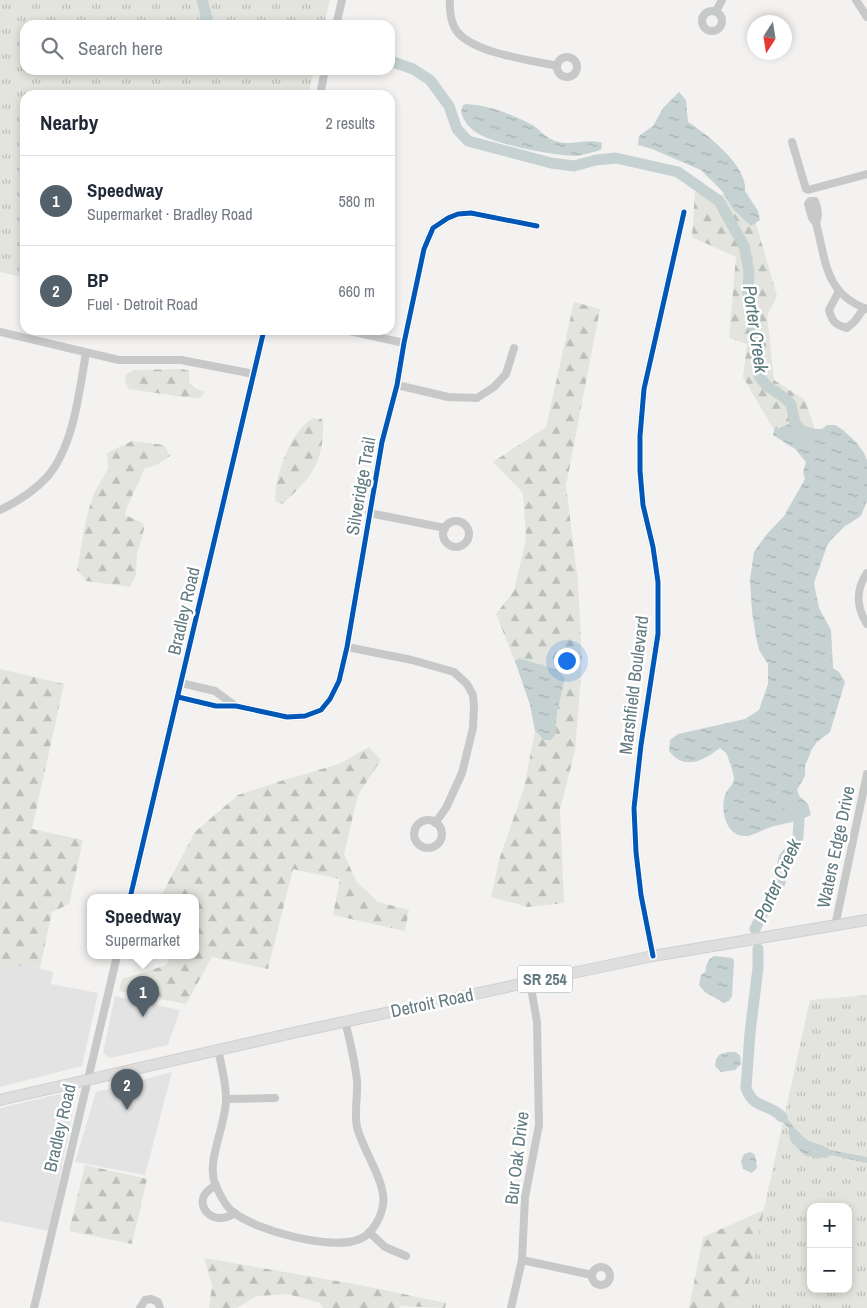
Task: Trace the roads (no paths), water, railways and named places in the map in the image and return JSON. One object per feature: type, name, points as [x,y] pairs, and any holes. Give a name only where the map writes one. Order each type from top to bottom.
[{"type":"main road","name":"Detroit Road","points":[[0,1100],[218,1049],[653,956],[867,920]]},
{"type":"street","points":[[337,20],[342,0]]},
{"type":"street","points":[[450,0],[455,30],[470,43],[491,51],[557,66]]},
{"type":"street","points":[[716,12],[722,0]]},
{"type":"street","points":[[856,0],[867,17]]},
{"type":"street","points":[[321,90],[324,75]]},
{"type":"street","points":[[792,142],[808,190],[867,174]]},
{"type":"street","name":"Marshfield Boulevard","points":[[653,956],[638,869],[634,808],[641,745],[658,634],[658,582],[653,547],[643,504],[640,471],[640,436],[644,389],[684,212]]},
{"type":"street","name":"Silveridge Trail","points":[[178,697],[216,706],[236,706],[287,718],[305,716],[321,710],[330,699],[339,681],[347,647],[382,442],[397,385],[404,342],[424,249],[433,228],[458,214],[471,213],[537,226]]},
{"type":"street","points":[[816,223],[830,280],[850,301],[865,308],[847,328],[838,326],[831,320],[829,310],[839,291]]},
{"type":"street","points":[[0,332],[119,360],[181,360],[254,374]]},
{"type":"street","name":"Bradley Road","points":[[131,894],[263,335]]},
{"type":"street","points":[[370,335],[404,342]]},
{"type":"street","points":[[397,385],[448,397],[477,398],[494,387],[506,374],[514,348]]},
{"type":"street","points":[[0,510],[19,500],[47,476],[64,449],[75,416],[86,353]]},
{"type":"street","points":[[369,513],[445,528]]},
{"type":"street","points":[[867,573],[861,582],[858,595],[859,607],[867,624]]},
{"type":"street","points":[[347,647],[412,660],[454,672],[467,684],[473,695],[473,728],[462,773],[446,808],[435,822]]},
{"type":"street","name":"Silveridge Trail","points":[[181,683],[214,691],[236,706]]},
{"type":"street","name":"Waters Edge Drive","points":[[835,926],[867,774]]},
{"type":"street","name":"Bradley Road","points":[[34,1308],[115,959]]},
{"type":"street","name":"Bur Oak Drive","points":[[511,1308],[522,1260],[526,1193],[539,1125],[538,1022],[530,982]]},
{"type":"street","points":[[218,1049],[226,1099],[214,1160],[214,1181],[222,1197],[235,1214],[244,1220],[284,1235],[338,1243],[361,1238],[369,1232],[377,1222],[384,1205],[381,1187],[357,1127],[356,1066],[345,1022]]},
{"type":"street","points":[[226,1099],[275,1098]]},
{"type":"street","points":[[216,1185],[206,1192],[203,1203],[210,1216],[216,1219],[227,1219],[235,1214]]},
{"type":"street","points":[[369,1232],[385,1247],[406,1256]]},
{"type":"street","points":[[522,1260],[592,1275]]},
{"type":"street","points":[[140,1308],[145,1300],[151,1299],[158,1302],[160,1308]]},
{"type":"water","points":[[679,92],[686,100],[688,122],[715,142],[740,172],[745,191],[758,211],[760,220],[751,226],[733,209],[722,191],[701,170],[638,145],[639,136],[653,126],[663,108]]},
{"type":"water","points":[[463,105],[492,108],[510,114],[534,126],[558,142],[593,141],[602,143],[601,150],[578,156],[565,155],[524,149],[485,137],[471,129],[463,118],[461,112]]},
{"type":"water","points":[[791,423],[815,429],[822,429],[827,425],[835,425],[856,442],[867,460],[867,501],[861,516],[844,527],[827,546],[814,583],[819,608],[831,630],[833,668],[839,672],[845,682],[830,732],[817,742],[812,749],[805,766],[805,776],[797,790],[800,797],[808,804],[811,815],[746,836],[734,832],[726,822],[724,815],[725,795],[734,778],[726,753],[720,748],[701,760],[694,762],[681,761],[669,751],[670,740],[678,734],[745,719],[759,710],[768,684],[768,664],[759,650],[756,637],[750,579],[754,552],[766,535],[784,516],[805,479],[803,472],[806,462],[795,449],[773,435],[774,430]]},
{"type":"water","points":[[519,658],[558,670],[565,678],[557,713],[555,735],[551,740],[544,740],[535,731],[530,705],[515,661]]},
{"type":"water","points":[[715,956],[732,958],[734,961],[732,996],[729,1001],[724,1003],[705,992],[699,985],[701,975],[706,971],[708,962]]},
{"type":"water","points":[[735,1052],[740,1055],[741,1064],[735,1070],[721,1072],[715,1066],[716,1059],[719,1055]]},
{"type":"water","points":[[773,1106],[806,1139],[825,1146],[830,1150],[867,1157],[867,1163],[831,1155],[826,1158],[807,1156],[802,1153],[790,1140],[789,1129],[776,1114],[769,1110]]},
{"type":"water","points":[[750,1152],[754,1154],[757,1168],[752,1173],[743,1169],[741,1161],[744,1154]]},
{"type":"waterway","name":"Porter Creek","points":[[202,0],[208,20]]},
{"type":"waterway","name":"Porter Creek","points":[[395,63],[413,69],[430,80],[449,106],[457,129],[468,141],[551,163],[574,166],[596,160],[616,158],[678,172],[719,201],[744,246],[749,271],[748,291],[759,356],[759,376],[767,386],[791,404],[795,423],[804,434]]},
{"type":"waterway","name":"Porter Creek","points":[[755,929],[773,892],[780,883],[784,858],[798,837],[799,820],[790,809]]},
{"type":"waterway","name":"Porter Creek","points":[[758,949],[758,968],[746,1088],[753,1100],[782,1117]]},
{"type":"place","name":"Speedway","points":[[143,1017]]},
{"type":"place","name":"BP","points":[[127,1110]]}]
